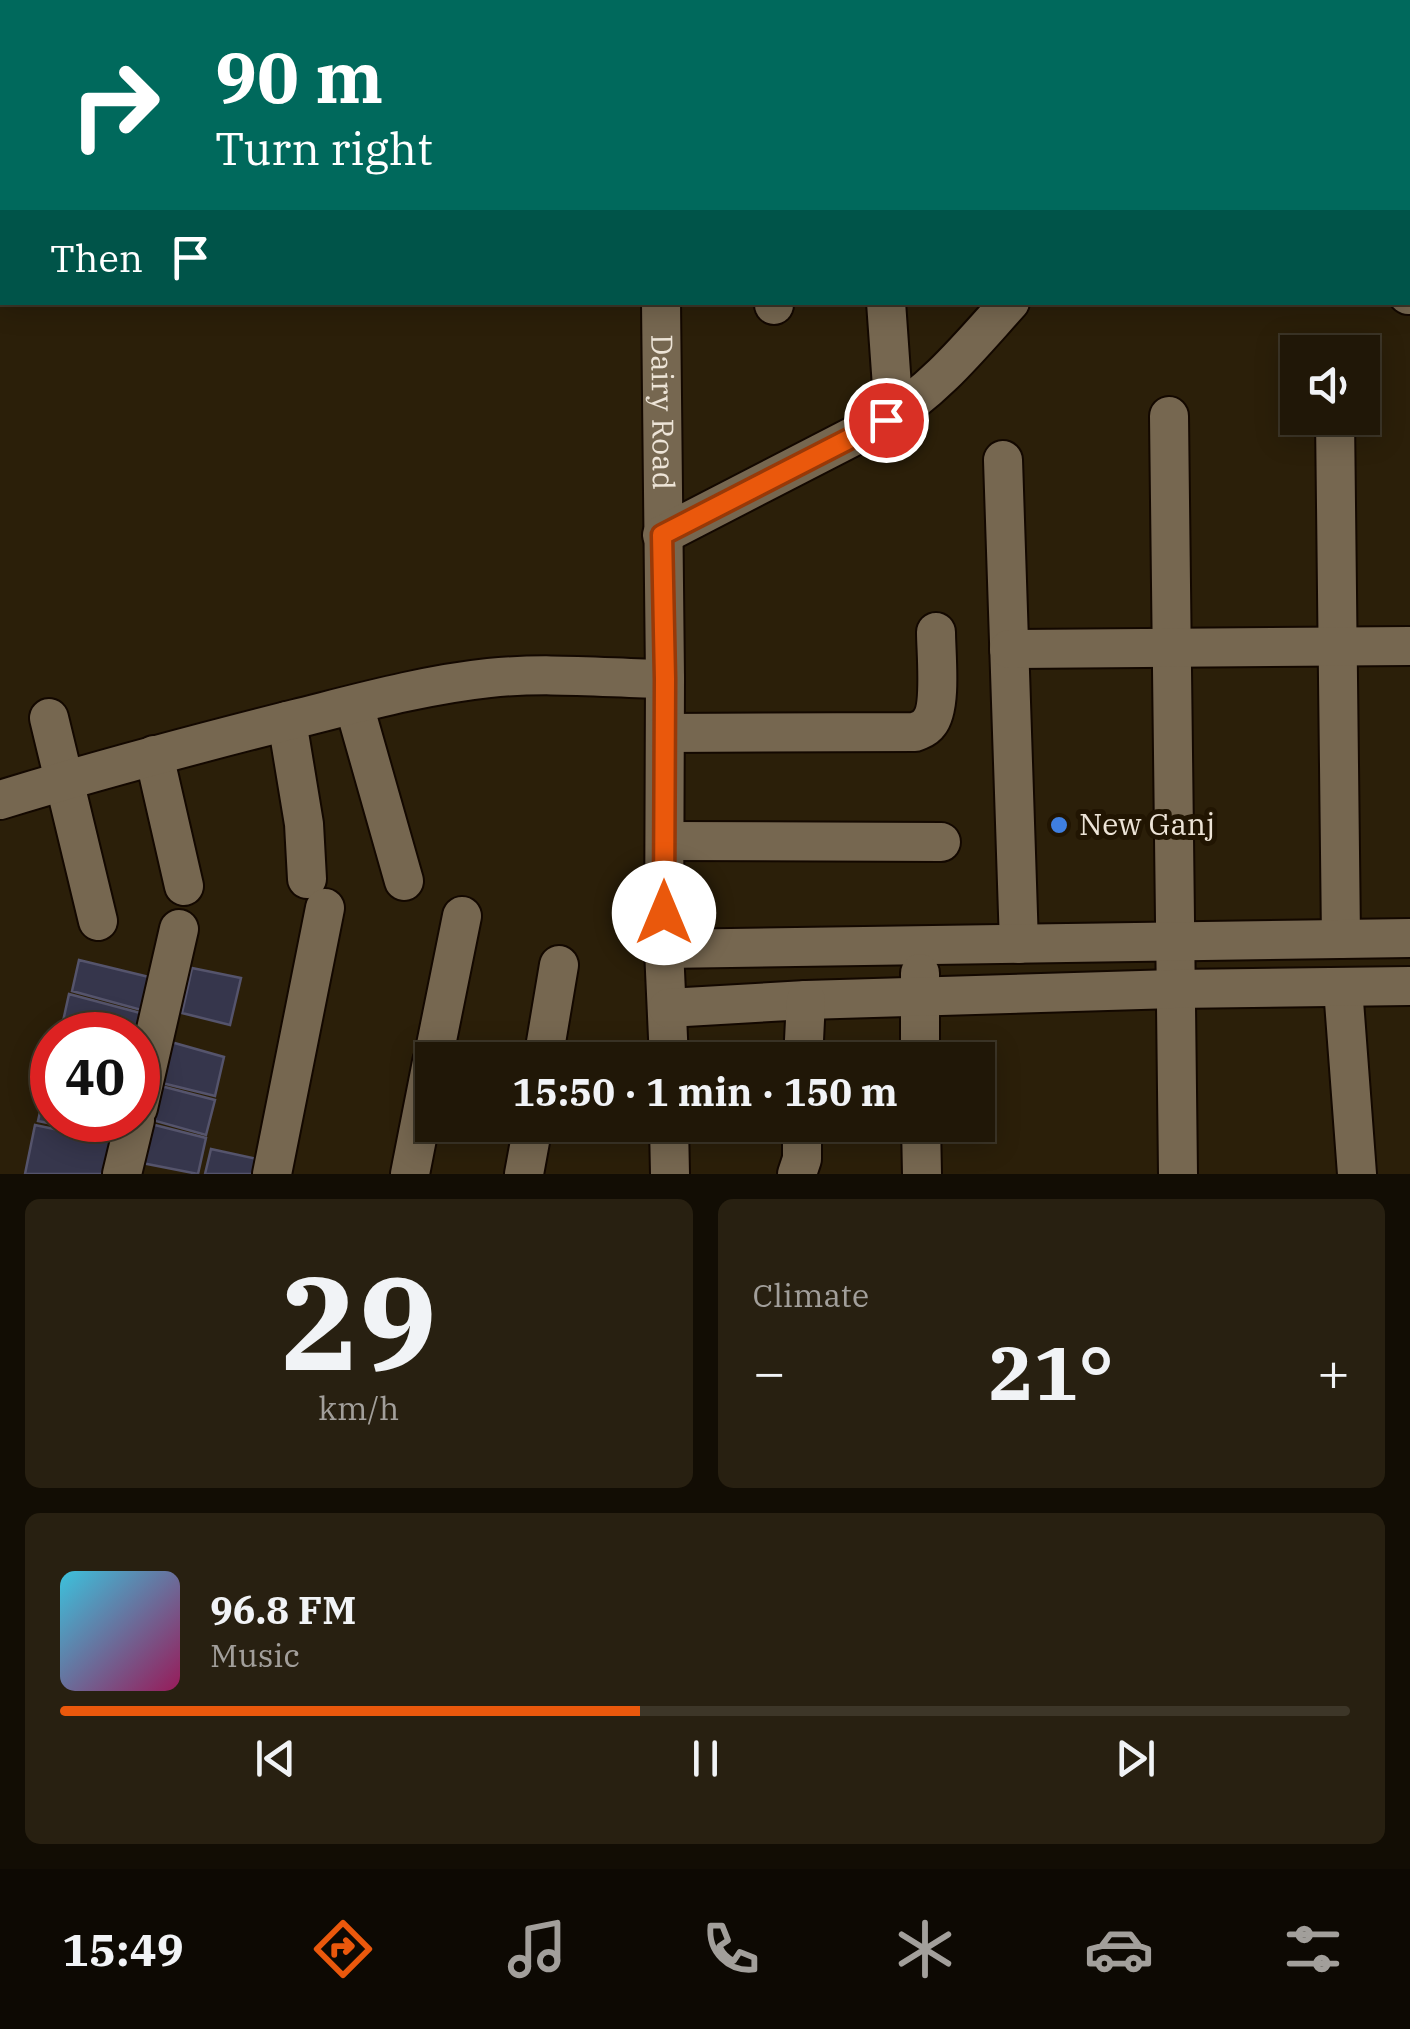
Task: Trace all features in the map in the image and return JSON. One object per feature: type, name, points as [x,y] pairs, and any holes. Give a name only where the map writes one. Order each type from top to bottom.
[{"type":"street","name":"Dairy Road","points":[[661,305],[664,949],[668,1042]]},
{"type":"street","points":[[886,305],[894,415]]},
{"type":"street","points":[[662,535],[894,415],[931,387],[1007,305]]},
{"type":"street","points":[[1169,416],[1178,1174]]},
{"type":"street","points":[[1335,435],[1341,939]]},
{"type":"street","points":[[1003,460],[1019,944]]},
{"type":"street","points":[[665,733],[915,732],[931,722],[935,709],[936,632]]},
{"type":"street","points":[[1009,650],[1410,646]]},
{"type":"street","points":[[0,800],[154,755],[411,690],[495,677],[665,679]]},
{"type":"street","points":[[354,705],[404,881]]},
{"type":"street","points":[[49,718],[98,921]]},
{"type":"street","points":[[272,1174],[316,893],[287,722]]},
{"type":"street","points":[[154,755],[184,886]]},
{"type":"street","points":[[664,841],[941,842]]},
{"type":"street","points":[[437,1042],[462,916]]},
{"type":"street","points":[[160,1012],[179,929]]},
{"type":"street","points":[[664,949],[1410,938]]},
{"type":"street","points":[[920,946],[920,1042]]},
{"type":"street","points":[[547,1042],[559,965]]},
{"type":"street","points":[[668,1008],[1174,988],[1410,986]]},
{"type":"street","points":[[1343,988],[1356,1174]]},
{"type":"street","points":[[804,1042],[806,1000]]},
{"type":"street","points":[[122,1174],[130,1142]]},
{"type":"street","points":[[410,1174],[417,1142]]},
{"type":"street","points":[[524,1174],[529,1142]]},
{"type":"street","points":[[670,1142],[670,1174]]},
{"type":"street","points":[[797,1174],[802,1142]]},
{"type":"street","points":[[921,1142],[922,1174]]},
{"type":"building","points":[[79,960],[153,978],[145,1011],[72,991]]},
{"type":"building","points":[[192,968],[241,978],[230,1025],[182,1013]]},
{"type":"building","points":[[69,994],[136,1012],[65,1012]]},
{"type":"building","points":[[171,1042],[224,1057],[215,1096],[162,1083]]},
{"type":"building","points":[[161,1086],[215,1100],[206,1135],[160,1122]]},
{"type":"building","points":[[160,1126],[206,1138],[198,1174],[142,1163],[147,1142],[160,1142]]},
{"type":"building","points":[[32,1142],[116,1142],[108,1174],[25,1174]]},
{"type":"building","points":[[211,1149],[262,1160],[259,1174],[205,1174]]},
{"type":"place","name":"New Ganj","points":[[1059,825]]},
{"type":"route","points":[[664,913],[662,535],[886,420]]}]
